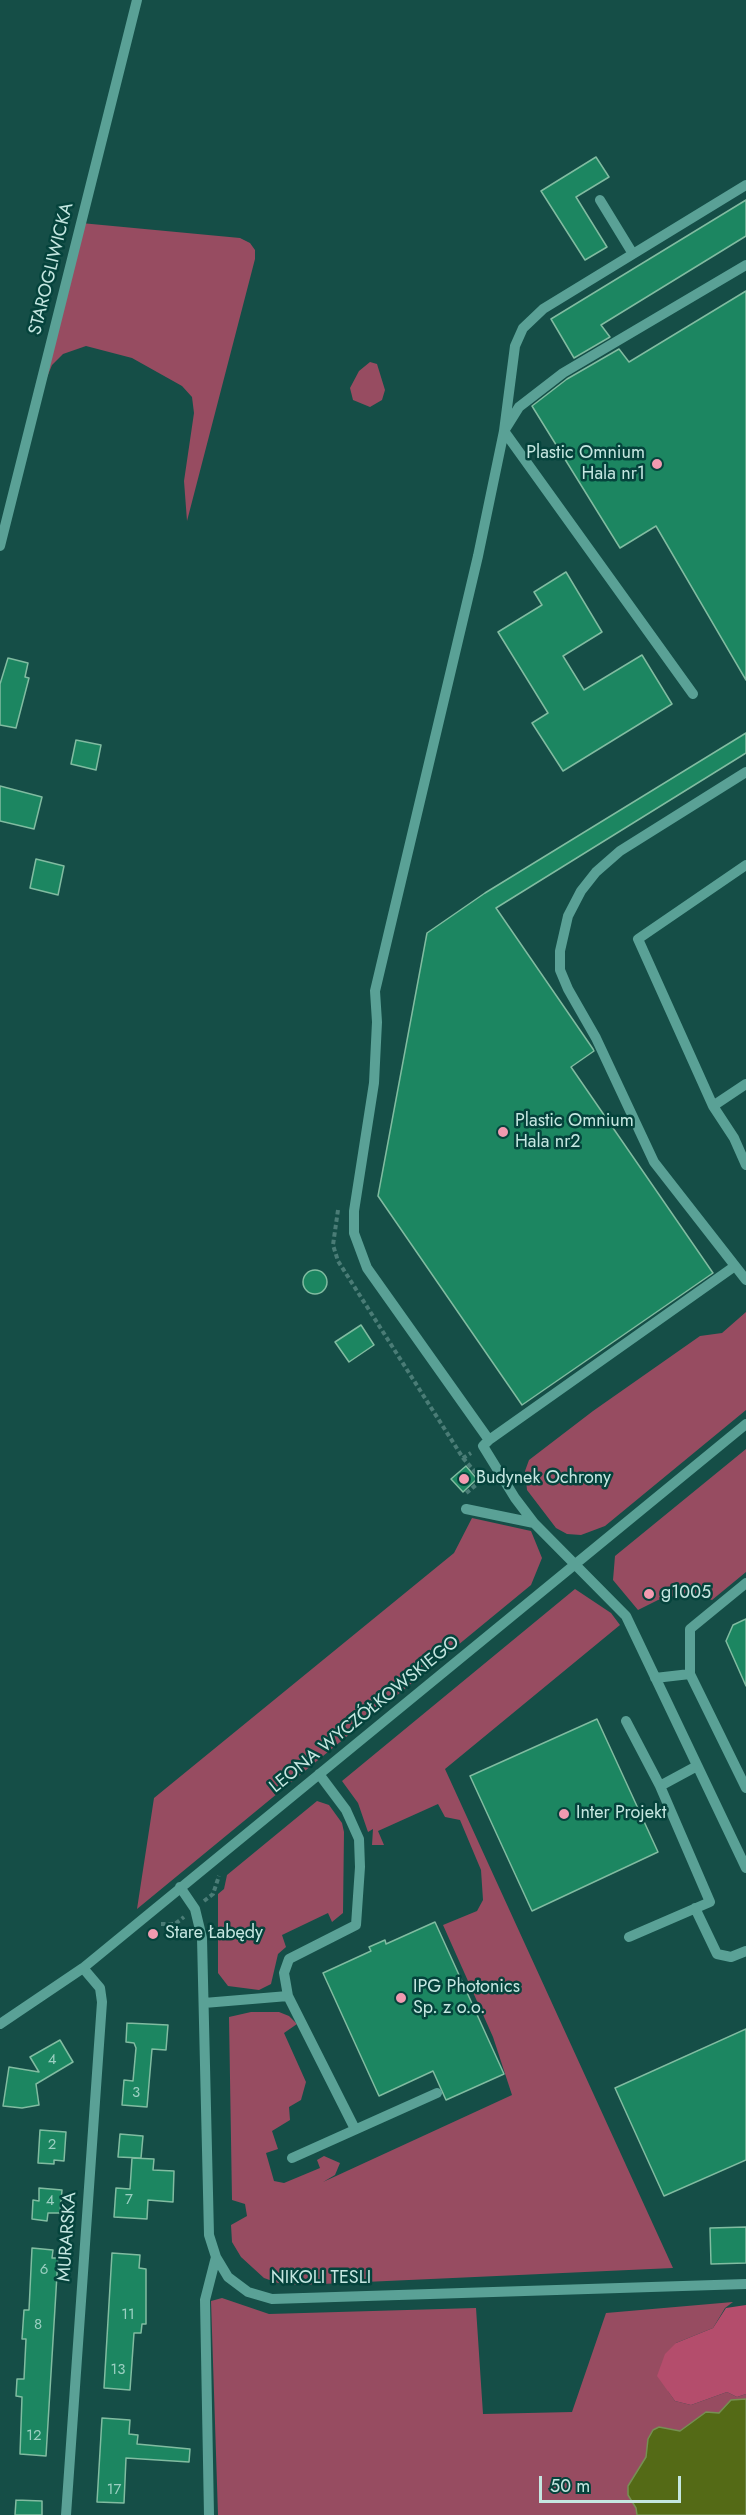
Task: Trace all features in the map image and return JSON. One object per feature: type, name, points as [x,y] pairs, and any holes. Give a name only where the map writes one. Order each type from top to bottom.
[{"type":"street","name":"STAROGLIWICKA","points":[[0,546],[137,0]]},
{"type":"street","points":[[489,1440],[367,1268],[354,1233],[354,1211],[374,1083],[377,1022],[375,991],[476,568],[504,431],[514,346],[523,328],[543,309],[746,185]]},
{"type":"street","points":[[600,200],[633,254]]},
{"type":"street","points":[[504,431],[519,407],[563,373],[746,265]]},
{"type":"street","points":[[504,431],[693,694]]},
{"type":"street","points":[[746,772],[620,851],[596,872],[581,891],[568,916],[560,951],[560,970],[568,989],[596,1038],[654,1162],[746,1280]]},
{"type":"street","points":[[746,865],[638,939],[713,1106],[734,1138],[746,1165]]},
{"type":"street","points":[[713,1106],[746,1084]]},
{"type":"street","points":[[735,1266],[483,1446],[534,1523],[626,1616],[746,1868]]},
{"type":"street","name":"LEONA WYCZÓŁKOWSKIEGO","points":[[0,2024],[83,1968],[746,1424]]},
{"type":"street","points":[[466,1509],[534,1523]]},
{"type":"street","points":[[746,1582],[690,1629],[690,1674],[746,1788]]},
{"type":"street","points":[[655,1678],[690,1674]]},
{"type":"street","points":[[626,1721],[660,1786],[710,1902],[629,1937]]},
{"type":"street","points":[[660,1786],[697,1766]]},
{"type":"street","points":[[319,1774],[346,1810],[359,1839],[356,1925],[290,1959],[284,1973],[288,1996],[355,2129]]},
{"type":"street","name":"NIKOLI TESLI","points":[[180,1887],[195,1909],[200,1924],[209,2235],[216,2257],[228,2277],[248,2292],[272,2299],[746,2284]]},
{"type":"street","points":[[694,1908],[717,1953],[731,1957],[746,1951]]},
{"type":"street","name":"MURARSKA","points":[[66,2515],[102,2001],[100,1988],[83,1968]]},
{"type":"street","points":[[204,2003],[288,1996]]},
{"type":"street","points":[[292,2158],[437,2093]]},
{"type":"street","points":[[209,2515],[205,2300],[216,2257]]},
{"type":"path","points":[[455,1503],[482,1480],[463,1458]]},
{"type":"shaded area","points":[[81,223],[240,238],[250,243],[255,250],[255,259],[187,521],[184,481],[194,413],[192,397],[182,386],[132,358],[86,346],[63,354],[52,365],[34,409]]},
{"type":"shaded area","points":[[370,362],[377,364],[385,390],[382,400],[370,407],[353,400],[350,388],[359,371]]},
{"type":"shaded area","points":[[746,1312],[746,1410],[605,1526],[581,1535],[567,1534],[556,1528],[527,1490],[525,1471],[529,1460],[593,1411],[700,1336],[722,1333]]},
{"type":"shaded area","points":[[746,1449],[746,1572],[712,1600],[691,1592],[658,1600],[638,1610],[613,1580],[615,1556]]},
{"type":"shaded area","points":[[472,1518],[531,1531],[542,1558],[531,1585],[137,1909],[154,1798],[454,1553]]},
{"type":"shaded area","points":[[575,1589],[611,1613],[620,1625],[445,1769],[673,2268],[299,2285],[278,2283],[264,2278],[241,2257],[232,2242],[231,2225],[247,2216],[245,2204],[232,2200],[229,2017],[251,2012],[279,2012],[289,2016],[297,2024],[284,2033],[306,2082],[301,2100],[289,2107],[290,2120],[272,2131],[278,2149],[266,2153],[274,2181],[284,2183],[320,2168],[317,2160],[324,2156],[340,2163],[335,2175],[323,2182],[512,2095],[493,2037],[443,1925],[477,1911],[483,1900],[481,1870],[460,1820],[445,1817],[438,1804],[378,1831],[384,1845],[372,1845],[373,1829],[368,1832],[358,1803],[342,1781]]},
{"type":"shaded area","points":[[317,1801],[329,1805],[342,1823],[344,1832],[343,1913],[332,1922],[328,1913],[282,1935],[286,1947],[278,1954],[271,1984],[259,1990],[228,1986],[218,1973],[218,1894],[224,1889],[227,1875]]},
{"type":"shaded area","points":[[222,2298],[269,2314],[476,2308],[483,2414],[572,2412],[606,2313],[733,2302],[725,2308],[713,2328],[676,2343],[668,2391],[675,2401],[691,2405],[727,2392],[737,2397],[746,2394],[746,2515],[218,2515],[211,2301]]},
{"type":"shaded area","points":[[746,2305],[746,2394],[737,2397],[727,2392],[691,2405],[675,2401],[657,2376],[665,2354],[676,2343],[713,2328],[726,2308]]},
{"type":"shaded area","points":[[746,2399],[746,2515],[637,2515],[636,2508],[628,2495],[628,2486],[646,2457],[648,2439],[653,2430],[659,2427],[680,2431],[706,2412],[719,2413],[731,2400]]},
{"type":"building","points":[[596,157],[609,177],[576,197],[607,247],[585,260],[541,191]]},
{"type":"building","points":[[746,200],[746,236],[601,325],[610,337],[574,358],[551,319]]},
{"type":"building","name":"Plastic Omnium Hala nr1","points":[[746,291],[746,680],[656,526],[620,548],[532,406],[567,379],[619,349],[629,362]]},
{"type":"building","points":[[566,572],[602,632],[563,656],[584,690],[642,655],[672,704],[563,771],[532,723],[548,713],[498,632],[542,605],[534,592]]},
{"type":"building","points":[[8,658],[28,663],[25,677],[29,678],[16,728],[0,725],[0,684]]},
{"type":"building","name":"Plastic Omnium Hala nr2","points":[[746,733],[746,753],[496,908],[594,1051],[571,1067],[713,1273],[522,1405],[378,1196],[427,933],[485,893]]},
{"type":"building","points":[[76,740],[101,745],[96,770],[71,764]]},
{"type":"building","points":[[0,786],[42,797],[34,829],[0,821]]},
{"type":"building","points":[[36,859],[64,866],[58,895],[30,888]]},
{"type":"building","points":[[315,1270],[320,1271],[326,1277],[326,1287],[320,1293],[315,1294],[310,1293],[304,1287],[303,1282],[304,1277],[310,1271]]},
{"type":"building","points":[[361,1325],[374,1345],[349,1362],[335,1342]]},
{"type":"building","name":"Budynek Ochrony","points":[[466,1466],[477,1479],[463,1492],[451,1479]]},
{"type":"building","points":[[746,1619],[746,1686],[726,1641],[733,1625]]},
{"type":"building","name":"Inter Projekt","points":[[597,1719],[658,1852],[532,1911],[470,1776]]},
{"type":"building","name":"IPG Photonics Sp. z o.o.","points":[[435,1922],[504,2074],[446,2100],[433,2071],[379,2096],[323,1973],[371,1951],[369,1947],[385,1940],[386,1944]]},
{"type":"building","points":[[127,2023],[168,2025],[166,2050],[152,2049],[147,2107],[122,2105],[124,2080],[133,2081],[136,2048],[134,2043],[126,2042]]},
{"type":"building","points":[[746,2029],[746,2160],[664,2196],[615,2088]]},
{"type":"building","points":[[60,2040],[73,2062],[36,2084],[39,2105],[22,2108],[3,2106],[9,2067],[39,2072],[30,2057]]},
{"type":"building","points":[[40,2130],[66,2132],[64,2161],[54,2160],[54,2164],[38,2163]]},
{"type":"building","points":[[120,2134],[143,2136],[141,2158],[118,2157]]},
{"type":"building","points":[[132,2158],[154,2159],[153,2170],[174,2171],[173,2202],[148,2200],[147,2219],[114,2217],[116,2188],[130,2189]]},
{"type":"building","points":[[39,2188],[62,2190],[60,2213],[48,2213],[47,2221],[32,2219],[33,2200],[39,2201]]},
{"type":"building","points":[[746,2227],[746,2263],[711,2264],[710,2228]]},
{"type":"building","points":[[32,2248],[53,2250],[52,2258],[58,2258],[46,2456],[20,2454],[22,2397],[16,2396],[17,2379],[24,2379],[26,2339],[22,2339],[24,2310],[29,2310]]},
{"type":"building","points":[[112,2253],[140,2255],[139,2268],[146,2269],[146,2324],[142,2324],[141,2333],[134,2333],[130,2390],[104,2388]]},
{"type":"building","points":[[102,2418],[130,2420],[129,2434],[138,2435],[137,2444],[190,2449],[189,2462],[126,2458],[124,2503],[97,2502]]},
{"type":"building","points":[[16,2500],[42,2501],[42,2515],[15,2515]]},
{"type":"place","name":"Plastic Omnium Hala nr1","points":[[657,464]]},
{"type":"place","name":"Plastic Omnium Hala nr2","points":[[503,1132]]},
{"type":"place","name":"Budynek Ochrony","points":[[464,1479]]},
{"type":"place","name":"g1005","points":[[649,1594]]},
{"type":"place","name":"Inter Projekt","points":[[564,1814]]},
{"type":"place","name":"Stare Łabędy","points":[[153,1934]]},
{"type":"place","name":"IPG Photonics Sp. z o.o.","points":[[401,1998]]}]
